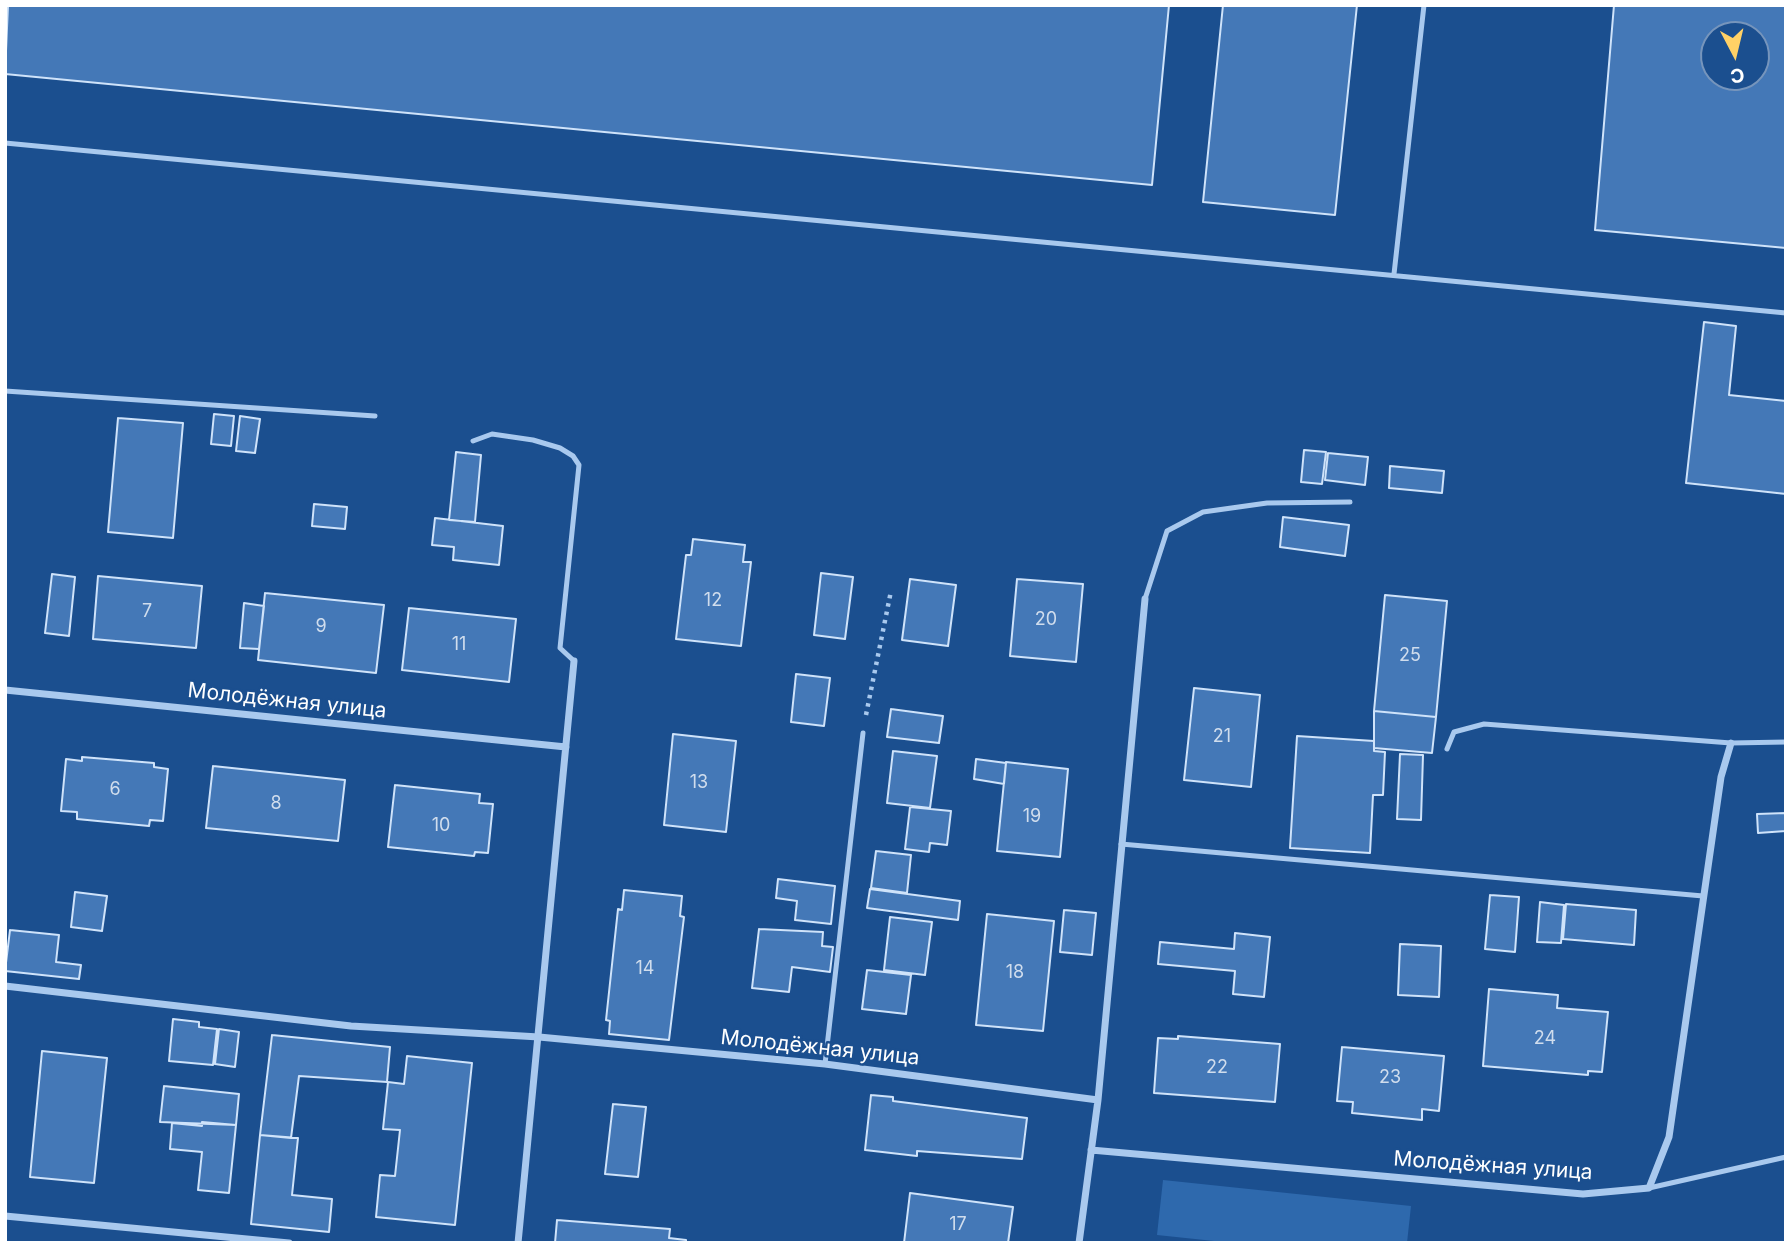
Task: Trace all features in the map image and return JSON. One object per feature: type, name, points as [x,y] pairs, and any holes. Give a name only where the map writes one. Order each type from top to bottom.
[{"type":"street","points":[[1079,1243],[1098,1100],[1145,598]]},
{"type":"street","points":[[518,1243],[574,661]]},
{"type":"street","name":"Молодёжная улица","points":[[5,690],[566,747]]},
{"type":"street","points":[[1649,1188],[1669,1137],[1720,777],[1731,743]]},
{"type":"street","name":"Молодёжная улица","points":[[5,986],[351,1026],[538,1037],[825,1064],[1098,1100]]},
{"type":"street","name":"Молодёжная улица","points":[[1091,1150],[1583,1194],[1649,1188]]},
{"type":"street","points":[[5,1216],[289,1243]]},
{"type":"lane","points":[[1394,274],[1424,5]]},
{"type":"lane","points":[[5,143],[1786,313]]},
{"type":"lane","points":[[5,391],[374,416]]},
{"type":"lane","points":[[473,441],[492,434],[533,440],[560,448],[573,456],[579,465],[560,648],[574,661]]},
{"type":"lane","points":[[1145,598],[1167,531],[1203,512],[1266,503],[1350,502]]},
{"type":"lane","points":[[1447,749],[1454,732],[1468,726],[1484,724],[1731,743],[1786,742]]},
{"type":"lane","points":[[825,1064],[863,733]]},
{"type":"lane","points":[[1121,844],[1703,895]]},
{"type":"lane","points":[[1649,1188],[1786,1157]]},
{"type":"path","points":[[863,733],[891,591]]},
{"type":"shaded area","points":[[1163,1180],[1411,1206],[1407,1243],[1233,1243],[1157,1235]]},
{"type":"building","points":[[8,5],[1169,5],[1152,185],[5,74]]},
{"type":"building","points":[[1223,5],[1357,5],[1335,215],[1203,202]]},
{"type":"building","points":[[1614,5],[1786,5],[1786,248],[1595,230]]},
{"type":"building","points":[[1704,322],[1736,326],[1729,395],[1786,401],[1786,494],[1686,483]]},
{"type":"building","points":[[214,414],[234,416],[231,446],[211,444]]},
{"type":"building","points":[[240,416],[260,419],[255,453],[236,451]]},
{"type":"building","points":[[118,418],[183,423],[173,538],[108,532]]},
{"type":"building","points":[[1304,450],[1326,452],[1322,484],[1301,482]]},
{"type":"building","points":[[456,452],[481,455],[475,522],[449,520]]},
{"type":"building","points":[[1328,453],[1368,457],[1365,485],[1325,480]]},
{"type":"building","points":[[1390,466],[1444,471],[1442,493],[1389,488]]},
{"type":"building","points":[[314,504],[347,507],[345,529],[312,526]]},
{"type":"building","points":[[1283,517],[1349,525],[1345,556],[1280,547]]},
{"type":"building","points":[[435,518],[503,526],[499,565],[453,560],[454,547],[432,545]]},
{"type":"building","points":[[693,539],[745,545],[743,562],[751,562],[741,646],[676,639],[686,555],[691,555]]},
{"type":"building","points":[[821,573],[853,577],[845,639],[814,635]]},
{"type":"building","points":[[52,574],[75,577],[69,636],[45,633]]},
{"type":"building","points":[[98,576],[202,586],[196,648],[93,639]]},
{"type":"building","points":[[910,579],[956,585],[948,646],[902,640]]},
{"type":"building","points":[[1017,579],[1083,584],[1076,662],[1010,656]]},
{"type":"building","points":[[265,593],[384,605],[376,673],[258,660]]},
{"type":"building","points":[[1385,595],[1447,601],[1436,717],[1374,711]]},
{"type":"building","points":[[244,603],[264,606],[259,649],[240,648]]},
{"type":"building","points":[[409,608],[516,619],[509,682],[402,670]]},
{"type":"building","points":[[796,674],[830,678],[824,726],[791,722]]},
{"type":"building","points":[[1194,688],[1260,695],[1251,787],[1184,780]]},
{"type":"building","points":[[891,709],[943,716],[939,743],[887,737]]},
{"type":"building","points":[[1374,711],[1436,717],[1432,753],[1374,748]]},
{"type":"building","points":[[673,734],[736,741],[726,832],[664,825]]},
{"type":"building","points":[[1297,736],[1374,741],[1374,751],[1385,752],[1383,795],[1373,795],[1370,853],[1290,848]]},
{"type":"building","points":[[893,751],[937,756],[930,808],[887,803]]},
{"type":"building","points":[[1400,754],[1423,755],[1421,820],[1397,819]]},
{"type":"building","points":[[82,757],[154,763],[154,767],[168,769],[163,821],[150,820],[149,826],[77,819],[77,812],[61,811],[66,759],[82,761]]},
{"type":"building","points":[[976,759],[1006,763],[1004,784],[974,779]]},
{"type":"building","points":[[1006,762],[1068,769],[1060,857],[997,851]]},
{"type":"building","points":[[213,766],[345,780],[338,841],[206,828]]},
{"type":"building","points":[[395,785],[480,794],[479,803],[493,804],[488,853],[475,852],[474,856],[388,847]]},
{"type":"building","points":[[910,807],[951,811],[947,845],[930,843],[929,852],[905,849]]},
{"type":"building","points":[[1786,813],[1786,831],[1758,833],[1757,814]]},
{"type":"building","points":[[876,851],[911,855],[907,893],[871,888]]},
{"type":"building","points":[[778,879],[835,886],[831,924],[795,920],[797,901],[776,898]]},
{"type":"building","points":[[870,889],[960,901],[958,920],[867,908]]},
{"type":"building","points":[[624,890],[682,896],[680,916],[684,917],[669,1040],[609,1034],[610,1021],[606,1020],[618,909],[622,910]]},
{"type":"building","points":[[75,892],[107,896],[102,931],[71,927]]},
{"type":"building","points":[[1490,895],[1519,897],[1515,952],[1485,949]]},
{"type":"building","points":[[1540,902],[1564,905],[1561,943],[1537,942]]},
{"type":"building","points":[[1566,904],[1636,910],[1634,945],[1563,939]]},
{"type":"building","points":[[1064,910],[1096,913],[1092,955],[1060,952]]},
{"type":"building","points":[[987,914],[1054,921],[1043,1031],[976,1025]]},
{"type":"building","points":[[890,917],[932,922],[925,975],[884,970]]},
{"type":"building","points":[[759,929],[823,932],[822,946],[833,947],[830,972],[792,967],[789,992],[752,988]]},
{"type":"building","points":[[10,930],[59,935],[56,962],[81,965],[79,979],[5,971]]},
{"type":"building","points":[[1235,933],[1270,937],[1264,997],[1233,994],[1235,971],[1158,964],[1160,942],[1234,949]]},
{"type":"building","points":[[1400,944],[1441,946],[1439,997],[1398,995]]},
{"type":"building","points":[[867,970],[911,975],[906,1014],[862,1009]]},
{"type":"building","points":[[1489,989],[1558,995],[1557,1008],[1608,1012],[1602,1072],[1588,1071],[1588,1075],[1483,1066]]},
{"type":"building","points":[[173,1019],[199,1022],[199,1027],[217,1029],[213,1065],[169,1061]]},
{"type":"building","points":[[219,1029],[239,1032],[235,1067],[215,1064]]},
{"type":"building","points":[[272,1035],[390,1047],[387,1082],[299,1076],[291,1138],[260,1135]]},
{"type":"building","points":[[1178,1036],[1280,1044],[1275,1102],[1154,1093],[1158,1038],[1178,1039]]},
{"type":"building","points":[[1342,1047],[1444,1056],[1439,1111],[1422,1109],[1422,1120],[1352,1113],[1353,1102],[1337,1101]]},
{"type":"building","points":[[42,1051],[107,1058],[94,1183],[30,1177]]},
{"type":"building","points":[[407,1056],[472,1063],[455,1225],[376,1217],[380,1175],[395,1176],[400,1130],[383,1129],[388,1082],[404,1084]]},
{"type":"building","points":[[164,1086],[239,1094],[236,1125],[160,1122]]},
{"type":"building","points":[[871,1095],[893,1097],[893,1101],[1027,1118],[1022,1159],[917,1151],[917,1156],[865,1150]]},
{"type":"building","points":[[613,1104],[646,1107],[638,1177],[605,1174]]},
{"type":"building","points":[[202,1122],[236,1125],[229,1193],[198,1190],[202,1152],[170,1149],[172,1123],[202,1126]]},
{"type":"building","points":[[260,1135],[298,1138],[292,1195],[332,1199],[329,1232],[251,1224]]},
{"type":"building","points":[[910,1193],[1013,1207],[1008,1243],[904,1243]]},
{"type":"building","points":[[557,1220],[670,1229],[669,1238],[686,1240],[686,1243],[555,1243]]}]
